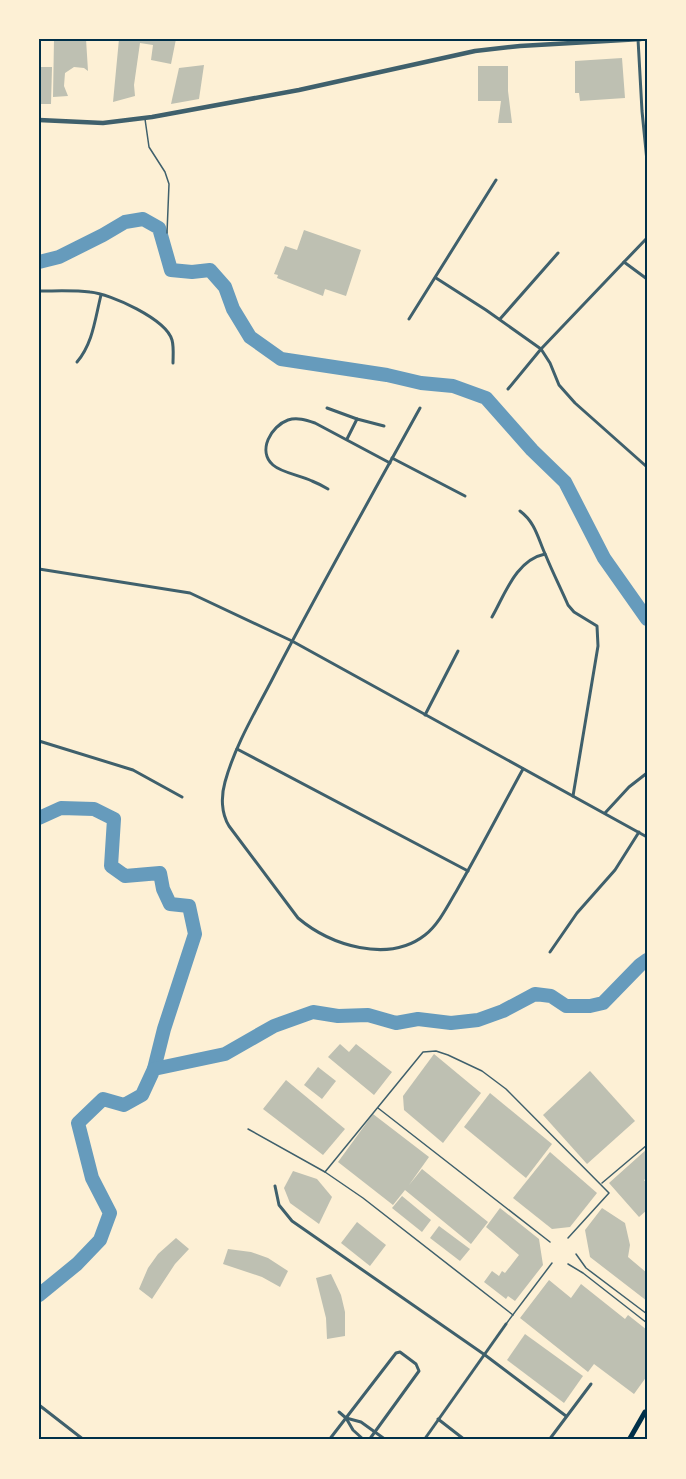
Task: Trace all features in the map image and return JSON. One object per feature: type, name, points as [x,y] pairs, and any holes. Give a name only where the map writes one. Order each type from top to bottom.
[{"type":"highway","points":[[629,1440],[646,1410]]},
{"type":"street","points":[[39,120],[103,123],[145,118],[251,99],[475,51],[640,39],[642,111],[647,160]]},
{"type":"street","points":[[409,319],[496,180]]},
{"type":"street","points":[[508,389],[541,350],[647,238]]},
{"type":"street","points":[[500,319],[558,253]]},
{"type":"street","points":[[624,262],[647,279]]},
{"type":"street","points":[[436,278],[500,319],[541,350],[550,363],[559,385],[575,403],[647,467]]},
{"type":"street","points":[[39,291],[91,292],[122,302],[146,314],[166,329],[172,340],[173,363]]},
{"type":"street","points":[[77,362],[86,351],[101,295]]},
{"type":"street","points":[[327,408],[384,426]]},
{"type":"street","points":[[420,408],[292,641],[237,749],[223,790],[222,802],[226,822],[298,918],[328,938],[356,947],[379,949],[402,946],[426,935],[433,927],[468,871],[523,768]]},
{"type":"street","points":[[347,439],[357,418]]},
{"type":"street","points":[[328,489],[274,466],[267,458],[266,447],[269,436],[278,425],[290,420],[302,419],[315,423],[390,463]]},
{"type":"street","points":[[392,458],[465,496]]},
{"type":"street","points":[[520,511],[532,524],[568,605],[574,612],[597,626],[599,636],[573,796]]},
{"type":"street","points":[[492,617],[517,571],[526,562],[544,554]]},
{"type":"street","points":[[39,569],[190,592],[292,641],[647,837]]},
{"type":"street","points":[[425,715],[458,651]]},
{"type":"street","points":[[39,741],[133,770],[182,797]]},
{"type":"street","points":[[237,749],[468,871]]},
{"type":"street","points":[[605,813],[629,787],[647,773]]},
{"type":"street","points":[[550,952],[577,913],[615,870],[639,832]]},
{"type":"street","points":[[275,1186],[279,1205],[292,1221],[484,1355],[566,1416]]},
{"type":"street","points":[[424,1440],[506,1324]]},
{"type":"street","points":[[329,1440],[396,1353],[400,1352],[416,1364],[419,1371],[369,1440]]},
{"type":"street","points":[[549,1440],[591,1384]]},
{"type":"street","points":[[39,1405],[84,1440]]},
{"type":"street","points":[[339,1412],[364,1440]]},
{"type":"street","points":[[346,1418],[361,1422],[386,1440]]},
{"type":"street","points":[[438,1419],[465,1440]]},
{"type":"lane","points":[[145,118],[149,147],[165,172],[169,184],[167,233]]},
{"type":"lane","points":[[326,1172],[423,1052],[436,1051],[482,1071],[506,1089],[609,1192],[568,1238]]},
{"type":"lane","points":[[378,1108],[550,1242]]},
{"type":"lane","points":[[248,1129],[326,1172],[363,1198],[513,1315]]},
{"type":"lane","points":[[601,1184],[647,1145]]},
{"type":"lane","points":[[576,1254],[586,1268],[647,1314]]},
{"type":"lane","points":[[506,1324],[552,1263]]},
{"type":"lane","points":[[568,1264],[647,1323]]},
{"type":"building","points":[[54,39],[86,39],[88,71],[74,67],[65,73],[64,86],[68,96],[53,97]]},
{"type":"building","points":[[119,39],[176,39],[171,64],[151,60],[153,45],[140,43],[134,85],[135,96],[113,102]]},
{"type":"building","points":[[622,58],[625,98],[580,101],[579,93],[575,93],[575,61]]},
{"type":"building","points":[[204,65],[199,99],[171,104],[179,68]]},
{"type":"building","points":[[478,66],[508,66],[512,123],[498,123],[501,101],[478,101]]},
{"type":"building","points":[[41,67],[52,67],[51,104],[39,104]]},
{"type":"building","points":[[304,230],[361,250],[346,296],[325,289],[323,296],[277,278],[278,275],[274,274],[285,246],[297,250]]},
{"type":"building","points":[[340,1044],[349,1052],[356,1044],[392,1072],[374,1095],[328,1057]]},
{"type":"building","points":[[434,1054],[481,1093],[443,1143],[404,1110],[403,1096]]},
{"type":"building","points":[[318,1067],[336,1081],[322,1099],[304,1085]]},
{"type":"building","points":[[590,1071],[635,1121],[587,1164],[543,1115]]},
{"type":"building","points":[[286,1080],[345,1129],[323,1155],[263,1109]]},
{"type":"building","points":[[490,1093],[552,1144],[526,1178],[464,1127]]},
{"type":"building","points":[[373,1114],[429,1157],[409,1185],[422,1169],[488,1222],[471,1244],[405,1190],[393,1205],[338,1162]]},
{"type":"building","points":[[647,1149],[647,1178],[644,1180],[647,1184],[647,1210],[639,1217],[609,1183]]},
{"type":"building","points":[[550,1152],[597,1193],[570,1227],[552,1229],[513,1198]]},
{"type":"building","points":[[293,1171],[317,1179],[332,1197],[319,1224],[290,1203],[284,1188]]},
{"type":"building","points":[[402,1196],[431,1220],[422,1232],[392,1208]]},
{"type":"building","points":[[500,1208],[539,1239],[543,1265],[515,1301],[508,1296],[506,1299],[484,1282],[492,1271],[499,1276],[502,1271],[505,1273],[519,1255],[486,1227]]},
{"type":"building","points":[[602,1208],[625,1223],[630,1245],[628,1257],[647,1273],[647,1301],[590,1257],[585,1230]]},
{"type":"building","points":[[357,1222],[386,1245],[370,1266],[341,1243]]},
{"type":"building","points":[[439,1226],[470,1249],[460,1261],[430,1238]]},
{"type":"building","points":[[176,1238],[189,1249],[175,1264],[152,1299],[139,1289],[148,1268],[158,1254]]},
{"type":"building","points":[[228,1249],[251,1252],[268,1258],[288,1271],[280,1287],[262,1277],[223,1264]]},
{"type":"building","points":[[331,1274],[341,1295],[345,1312],[345,1336],[327,1339],[326,1318],[316,1278]]},
{"type":"building","points":[[549,1280],[571,1298],[581,1284],[625,1319],[628,1315],[647,1330],[647,1376],[634,1394],[594,1364],[588,1372],[520,1318]]},
{"type":"building","points":[[525,1334],[583,1376],[564,1403],[507,1360]]},
{"type":"waterway","points":[[39,262],[59,257],[125,222],[143,219],[159,228],[171,270],[192,272],[210,270],[225,287],[233,309],[250,337],[281,359],[387,375],[421,383],[453,386],[486,398],[532,450],[565,482],[604,558],[647,619]]},
{"type":"waterway","points":[[39,818],[61,808],[94,809],[114,819],[111,866],[125,876],[160,873],[163,889],[170,904],[189,906],[195,934],[164,1029],[154,1069]]},
{"type":"waterway","points":[[39,1295],[77,1264],[100,1240],[110,1213],[92,1178],[78,1123],[103,1099],[124,1105],[142,1095],[154,1069],[225,1054],[274,1026],[313,1012],[338,1016],[368,1015],[396,1023],[418,1019],[451,1023],[478,1020],[503,1011],[535,994],[551,996],[566,1006],[590,1006],[603,1003],[647,960]]}]
